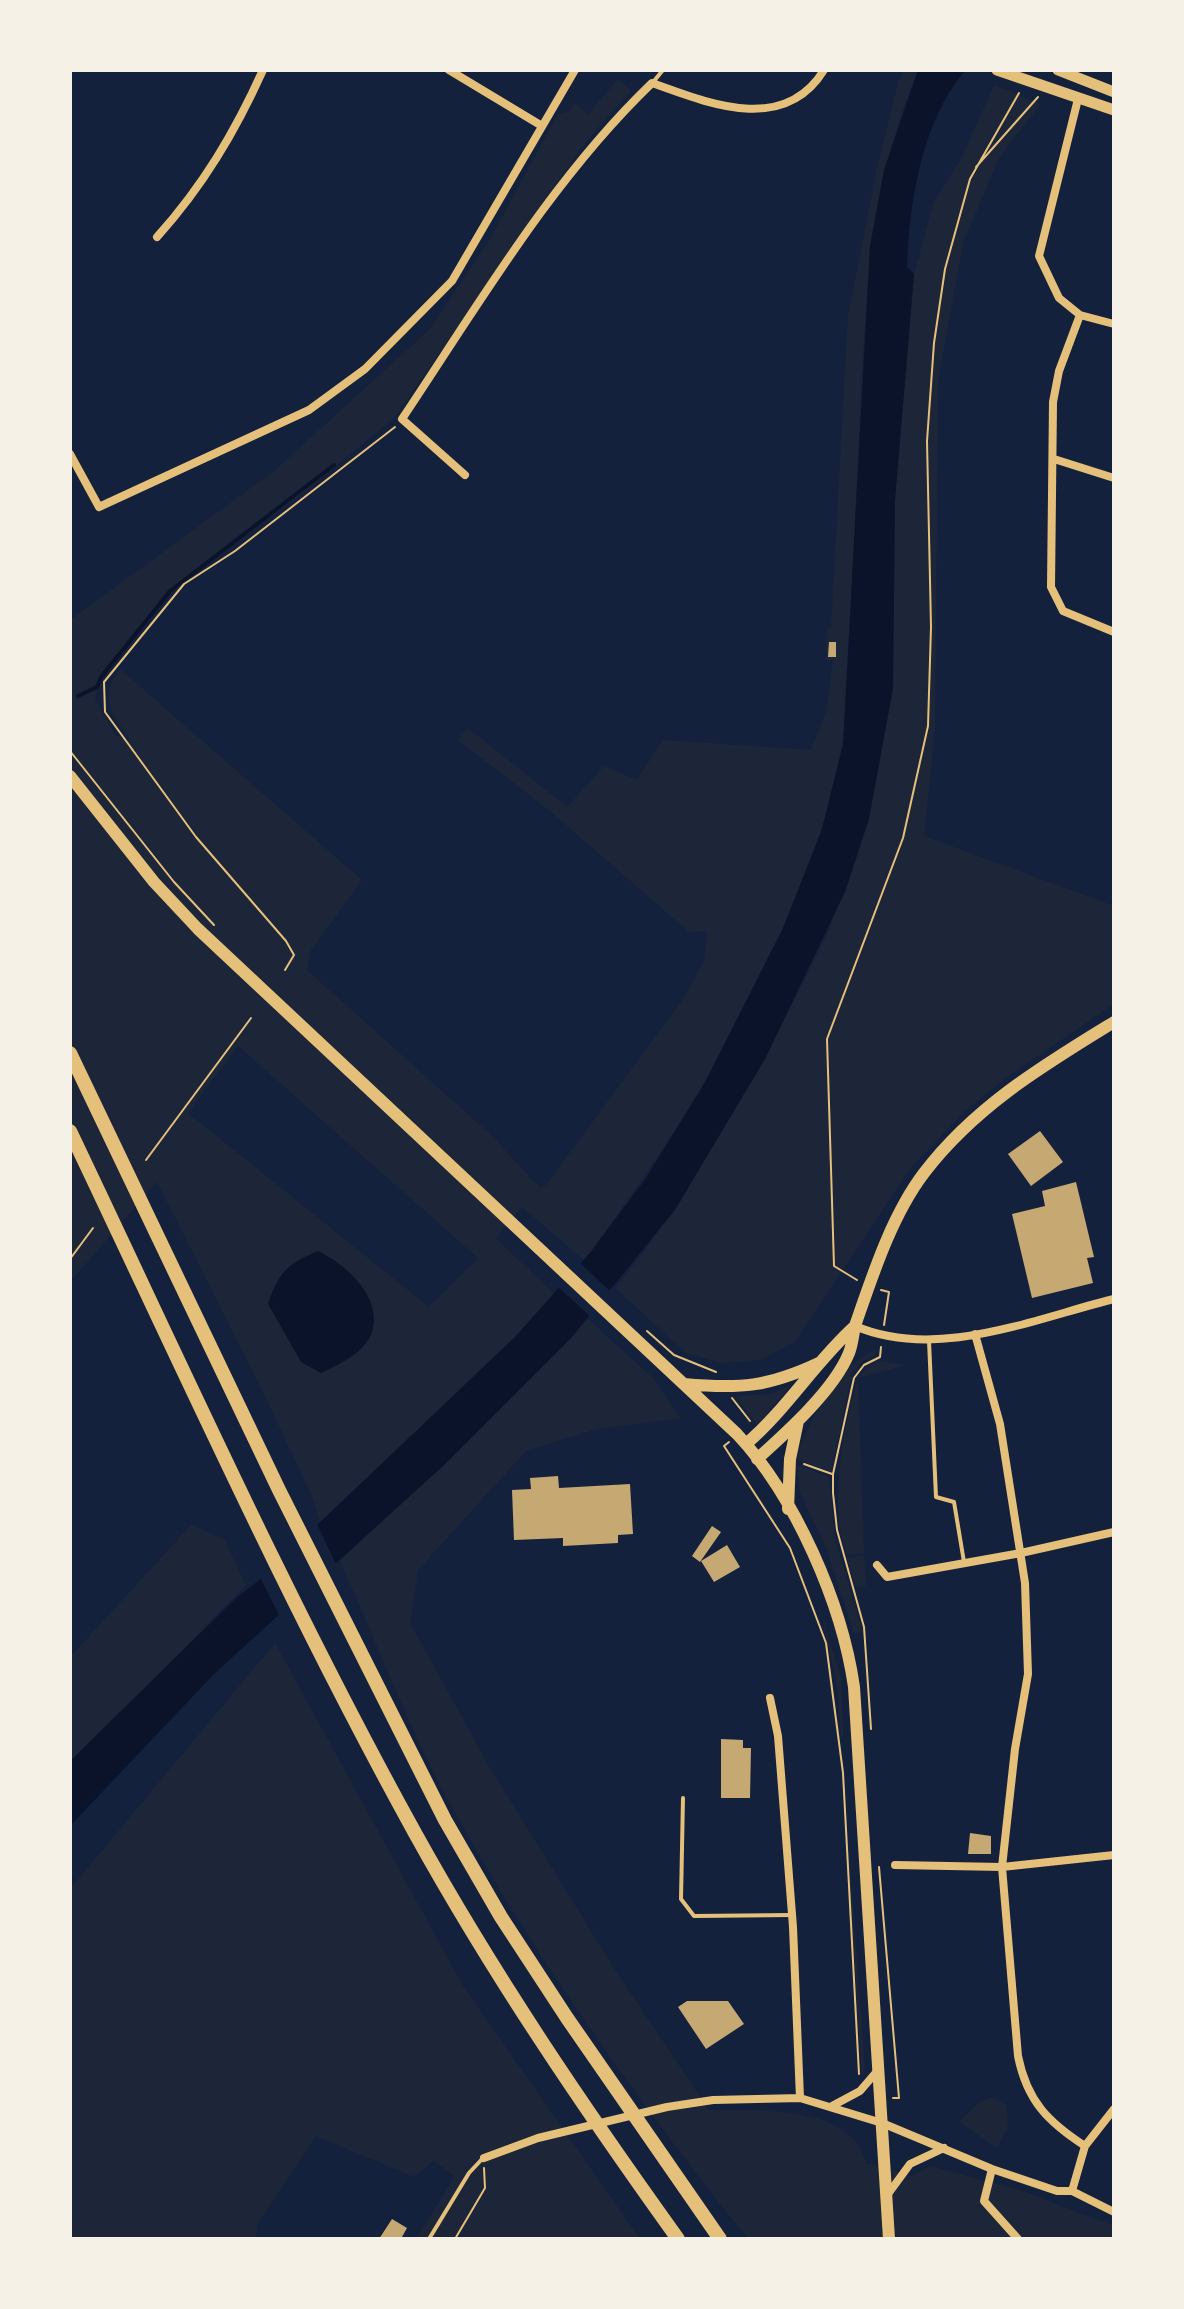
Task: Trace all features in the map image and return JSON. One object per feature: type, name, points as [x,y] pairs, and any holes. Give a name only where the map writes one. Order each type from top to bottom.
[{"type":"highway","points":[[70,1053],[404,1744],[501,1917],[612,2086],[720,2239]]},
{"type":"highway","points":[[70,1131],[331,1676],[416,1835],[575,2094],[678,2239]]},
{"type":"main road","points":[[998,70],[1114,110]]},
{"type":"main road","points":[[1058,70],[1075,73],[1114,92]]},
{"type":"main road","points":[[70,776],[154,882],[198,929],[746,1444],[788,1511],[823,1580],[850,1660],[889,2239]]},
{"type":"main road","points":[[757,1459],[798,1421],[849,1353],[855,1326],[896,1221],[923,1174],[962,1130],[1012,1085],[1114,1022]]},
{"type":"main road","points":[[746,1444],[801,1389],[855,1326]]},
{"type":"main road","points":[[684,1384],[731,1388],[783,1381],[822,1361]]},
{"type":"main road","points":[[788,1511],[790,1459],[798,1421]]},
{"type":"street","points":[[157,237],[207,177],[243,116],[263,70]]},
{"type":"street","points":[[449,70],[542,126]]},
{"type":"street","points":[[70,454],[99,507],[309,410],[365,369],[452,281],[575,70]]},
{"type":"street","points":[[465,475],[402,419],[528,232],[594,145],[652,83],[729,108],[749,111],[782,104],[800,95],[824,70]]},
{"type":"street","points":[[1078,99],[1039,256],[1059,298],[1080,315],[1114,324]]},
{"type":"street","points":[[1080,315],[1059,371],[1053,402],[1051,587],[1054,598],[1074,619],[1114,632]]},
{"type":"street","points":[[1054,459],[1114,478]]},
{"type":"street","points":[[855,1326],[883,1335],[929,1341],[975,1334],[1114,1299]]},
{"type":"street","points":[[975,1334],[1000,1424],[1021,1553],[1028,1674],[1002,1867],[1008,1968],[1023,2080],[1038,2109],[1053,2126],[1085,2146]]},
{"type":"street","points":[[877,1565],[887,1577],[1021,1553],[1114,1532]]},
{"type":"street","points":[[770,1698],[778,1736],[792,1915],[800,2098]]},
{"type":"street","points":[[895,1865],[1002,1867],[1114,1855]]},
{"type":"street","points":[[831,2106],[860,2091],[879,2069]]},
{"type":"street","points":[[484,2158],[538,2138],[667,2107],[713,2100],[800,2098],[882,2123],[992,2169],[1057,2191],[1072,2191],[1114,2212]]},
{"type":"street","points":[[1072,2191],[1085,2146],[1114,2109]]},
{"type":"street","points":[[887,2194],[910,2164],[944,2148]]},
{"type":"street","points":[[992,2169],[984,2201],[1018,2239]]},
{"type":"lane","points":[[652,83],[663,70]]},
{"type":"lane","points":[[929,1341],[936,1497],[954,1502],[964,1564]]},
{"type":"lane","points":[[683,1798],[681,1899],[686,1908],[694,1916],[792,1915]]},
{"type":"lane","points":[[429,2239],[469,2173],[484,2158]]},
{"type":"path","points":[[975,168],[1046,88]]},
{"type":"path","points":[[889,1292],[870,1288],[834,1266],[827,1039],[903,838],[928,726],[931,627],[927,441],[934,343],[945,269],[975,168],[1019,93]]},
{"type":"path","points":[[285,970],[294,955],[286,941],[196,837],[105,712],[104,682],[184,584],[235,551],[390,433],[402,419]]},
{"type":"path","points":[[70,751],[174,882],[215,926]]},
{"type":"path","points":[[146,1160],[251,1018]]},
{"type":"path","points":[[70,1259],[93,1228]]},
{"type":"path","points":[[644,1328],[674,1355],[720,1373]]},
{"type":"path","points":[[833,1474],[854,1378],[864,1365],[880,1357]]},
{"type":"path","points":[[731,1388],[731,1397],[751,1422]]},
{"type":"path","points":[[724,1446],[790,1548],[826,1643],[843,1773],[860,2091]]},
{"type":"path","points":[[455,2239],[485,2188],[484,2158]]},
{"type":"shaded area","points":[[905,70],[918,70],[891,148],[870,268],[845,727],[827,810],[805,878],[777,945],[708,1077],[629,1199],[589,1254],[584,1260],[522,1207],[496,1238],[554,1294],[515,1337],[320,1523],[313,1498],[260,1386],[157,1182],[70,1282],[70,620],[274,471],[429,330],[490,239],[558,114],[568,112],[575,103],[588,114],[618,79],[631,91],[588,139],[394,418],[307,490],[166,594],[100,679],[95,699],[115,735],[131,742],[108,699],[113,680],[120,669],[362,880],[311,950],[307,970],[490,1134],[539,1187],[545,1186],[682,1001],[705,959],[707,931],[689,932],[550,811],[458,740],[468,728],[567,807],[604,766],[637,780],[663,740],[811,750],[827,709],[833,660],[826,660],[827,628],[831,627],[848,316],[877,168],[899,79]],"holes":[[[238,1046],[478,1258],[429,1307],[188,1113]]]},
{"type":"shaded area","points":[[918,70],[966,70],[938,112],[921,163],[911,216],[907,267],[914,274],[895,500],[893,688],[869,819],[845,892],[765,1059],[675,1210],[572,1337],[442,1467],[215,1673],[70,1826],[70,1761],[235,1599],[257,1582],[515,1337],[589,1254],[646,1178],[704,1084],[783,928],[822,829],[843,744],[870,246],[884,170]]},
{"type":"shaded area","points":[[994,85],[1041,104],[1000,156],[963,243],[938,381],[935,730],[924,836],[1114,906],[1114,1004],[1011,1074],[964,1112],[909,1170],[795,1342],[760,1360],[721,1363],[686,1353],[615,1288],[647,1248],[765,1059],[830,929],[878,769],[893,688],[895,500],[914,274],[934,201],[961,159]]},
{"type":"shaded area","points":[[318,1251],[339,1263],[358,1282],[366,1293],[374,1316],[373,1329],[365,1344],[352,1356],[321,1373],[301,1362],[268,1304],[286,1270]]},
{"type":"shaded area","points":[[588,1319],[651,1376],[681,1418],[598,1429],[527,1450],[418,1570],[410,1623],[490,1768],[617,1973],[709,2110],[777,2112],[823,2121],[842,2130],[857,2144],[866,2163],[911,2176],[930,2166],[1023,2191],[1114,2226],[1114,2239],[748,2239],[668,2136],[592,2030],[485,1866],[422,1748],[340,1561]]},
{"type":"shaded area","points":[[877,1349],[875,1355],[863,1361],[852,1374],[831,1472],[797,1459],[808,1429],[827,1395],[851,1366]]},
{"type":"shaded area","points":[[878,1361],[906,1365],[858,1378]]},
{"type":"shaded area","points":[[858,1378],[864,1553],[846,1555],[838,1511],[838,1489],[847,1424]]},
{"type":"shaded area","points":[[790,1386],[757,1425],[735,1396],[771,1394]]},
{"type":"shaded area","points":[[797,1465],[829,1477],[835,1539],[863,1632],[854,1633],[825,1545],[800,1492]]},
{"type":"shaded area","points":[[191,1525],[224,1539],[246,1585],[70,1765],[70,1657]]},
{"type":"shaded area","points":[[864,1556],[866,1586],[856,1587],[847,1558]]},
{"type":"shaded area","points":[[822,1616],[841,1678],[841,1736],[837,1686]]},
{"type":"shaded area","points":[[275,1643],[463,1986],[640,2239],[416,2239],[455,2176],[433,2161],[414,2177],[316,2136],[257,2225],[256,2239],[70,2239],[70,1889]]},
{"type":"shaded area","points":[[851,1879],[865,2069],[862,2079],[849,1881]]},
{"type":"shaded area","points":[[992,2097],[1006,2105],[1008,2127],[997,2148],[959,2122],[978,2103]]},
{"type":"pier","points":[[578,1261],[614,1295],[593,1319],[556,1285]]},
{"type":"pier","points":[[316,1522],[338,1568],[281,1619],[259,1575]]},
{"type":"building","points":[[829,642],[836,642],[836,657],[828,657]]},
{"type":"building","points":[[1040,1131],[1063,1162],[1031,1186],[1008,1154]]},
{"type":"building","points":[[1076,1182],[1094,1257],[1087,1258],[1093,1283],[1032,1298],[1012,1214],[1045,1206],[1042,1191]]},
{"type":"building","points":[[558,1476],[559,1488],[630,1484],[633,1534],[618,1535],[618,1543],[563,1546],[563,1538],[514,1540],[512,1490],[531,1489],[530,1478]]},
{"type":"building","points":[[712,1526],[721,1532],[700,1562],[692,1556]]},
{"type":"building","points":[[727,1545],[740,1567],[714,1582],[701,1561]]},
{"type":"building","points":[[721,1739],[743,1740],[743,1748],[751,1748],[750,1798],[721,1798]]},
{"type":"building","points":[[970,1833],[991,1836],[991,1854],[968,1854]]},
{"type":"building","points":[[687,2001],[728,2001],[744,2024],[706,2049],[678,2007]]},
{"type":"building","points":[[392,2219],[407,2228],[402,2237],[405,2239],[379,2239]]},
{"type":"waterway","points":[[78,696],[97,687],[101,677],[170,591],[334,465]]}]
